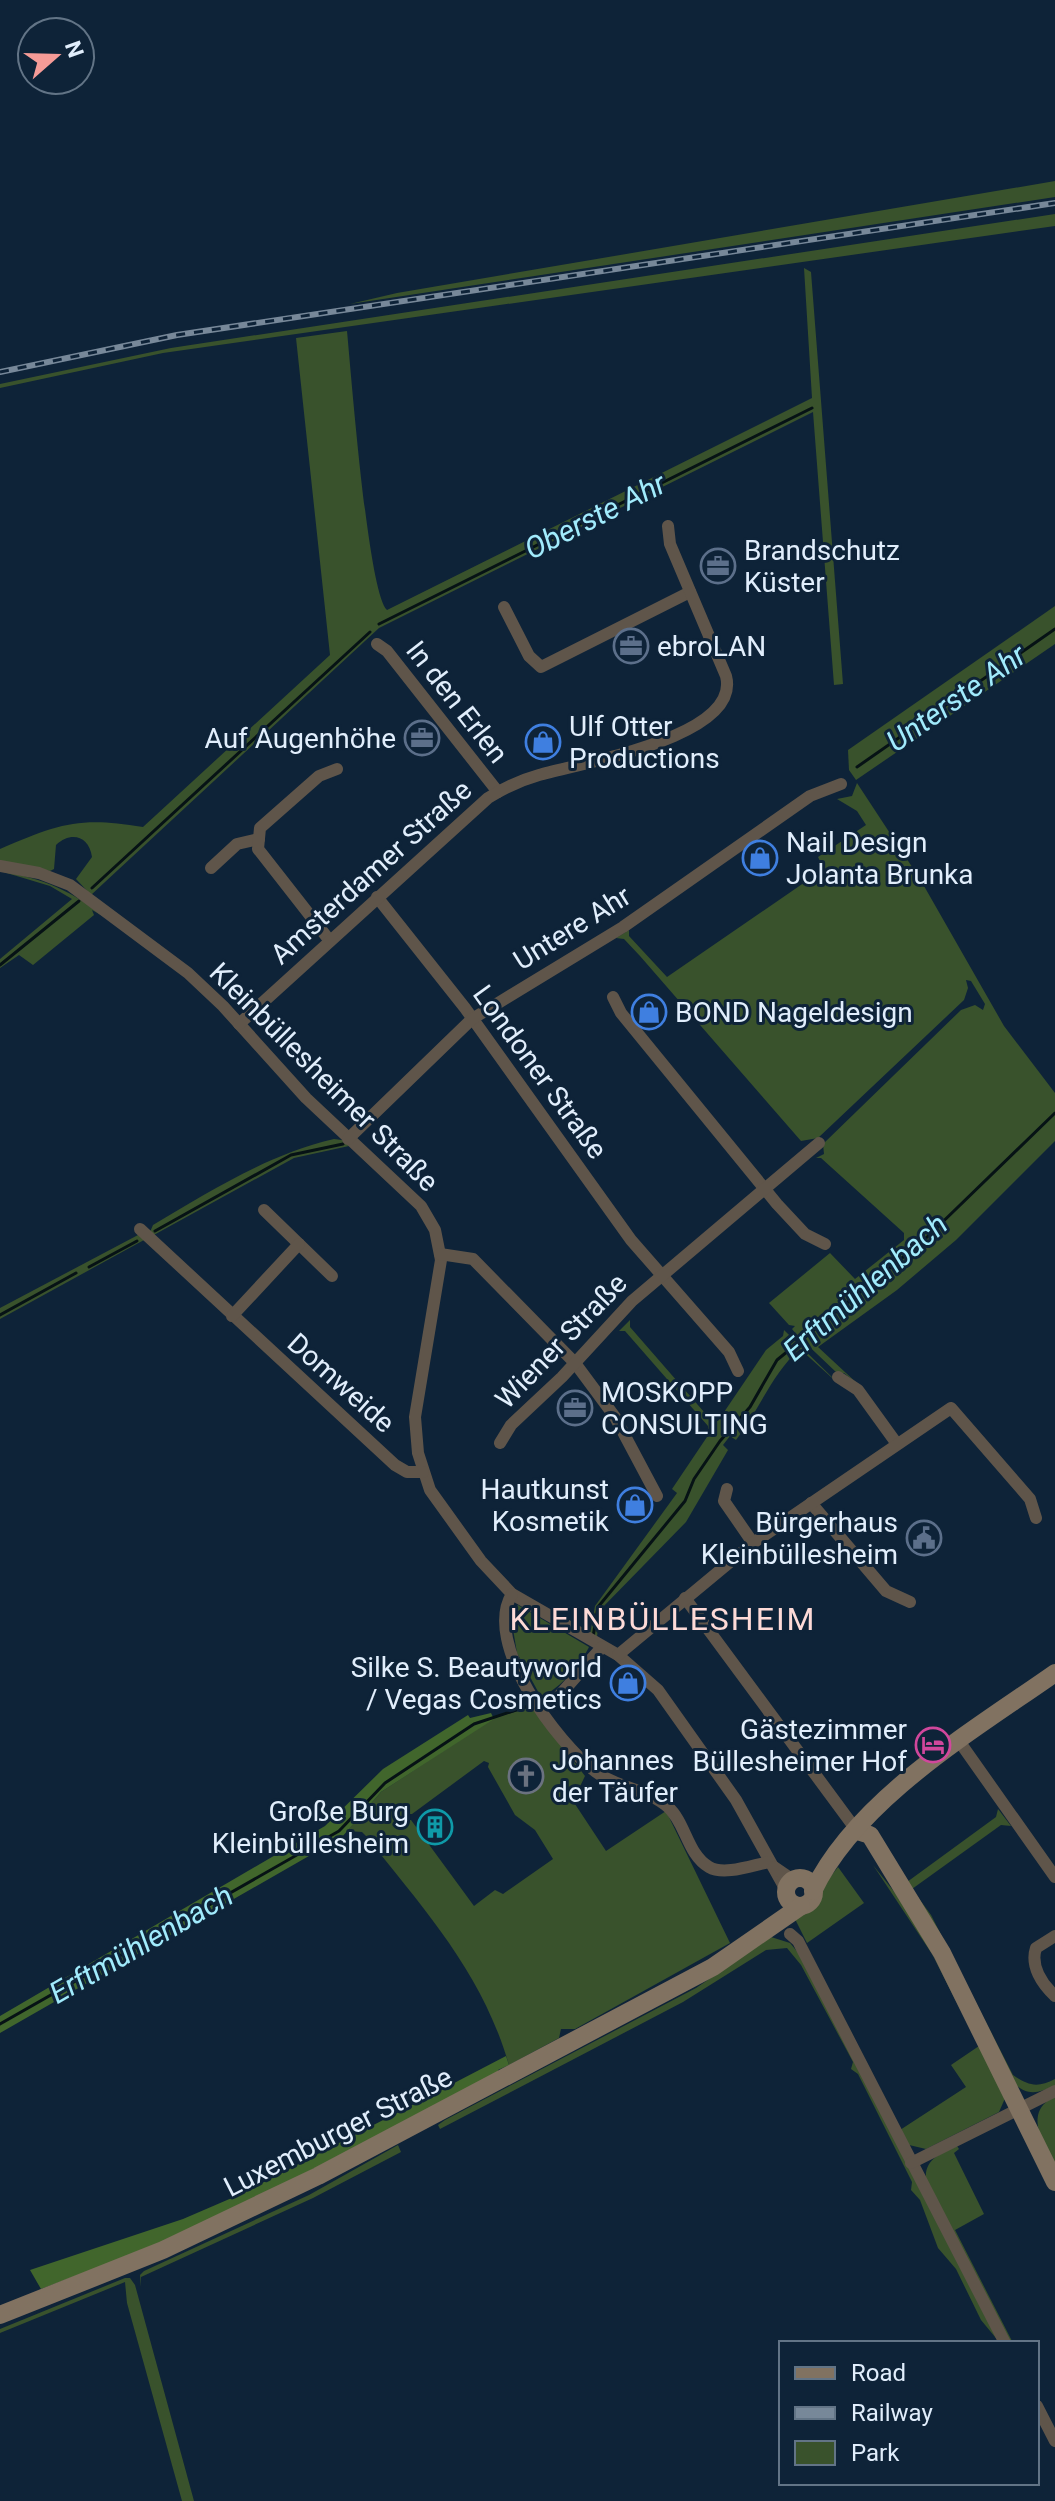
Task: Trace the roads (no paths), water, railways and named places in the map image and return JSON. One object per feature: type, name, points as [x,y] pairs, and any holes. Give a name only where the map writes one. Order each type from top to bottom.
[{"type":"street","name":"Amsterdamer Straße","points":[[239,1024],[377,897],[498,792],[539,775],[648,746],[702,720],[722,706],[728,694],[726,676],[670,544],[668,526]]},
{"type":"street","points":[[504,607],[529,656],[541,667],[690,592]]},
{"type":"street","name":"In den Erlen","points":[[377,644],[387,651],[498,792]]},
{"type":"street","points":[[330,941],[258,849],[260,828],[319,776],[337,769]]},
{"type":"street","name":"Untere Ahr","points":[[348,1139],[472,1019],[623,927],[810,796],[841,784]]},
{"type":"street","points":[[211,868],[237,844],[259,839]]},
{"type":"street","name":"Kleinbüllesheimer Straße","points":[[0,866],[39,873],[78,890],[188,973],[239,1024],[292,1085],[421,1206],[435,1230],[440,1254],[439,1279],[416,1406],[417,1441],[423,1472],[444,1510],[481,1561],[512,1594],[618,1655],[658,1690],[683,1720],[736,1800],[769,1862],[797,1890]]},
{"type":"street","name":"Londoner Straße","points":[[377,897],[472,1019],[631,1240],[661,1275]]},
{"type":"street","points":[[613,997],[621,1013],[766,1189],[805,1234],[825,1244]]},
{"type":"street","name":"Wiener Straße","points":[[500,1443],[511,1425],[575,1363],[632,1301],[819,1143]]},
{"type":"street","points":[[264,1210],[332,1276]]},
{"type":"street","name":"Domweide","points":[[140,1229],[395,1465],[407,1472],[423,1472]]},
{"type":"street","points":[[232,1316],[299,1244]]},
{"type":"street","points":[[440,1254],[473,1259],[575,1363],[615,1417],[657,1496]]},
{"type":"street","name":"Wiener Straße","points":[[661,1275],[729,1352],[738,1371]]},
{"type":"street","points":[[838,1377],[858,1390],[897,1444]]},
{"type":"street","points":[[618,1655],[753,1543],[951,1408],[1030,1499],[1036,1518]]},
{"type":"street","points":[[727,1489],[724,1501],[753,1543]]},
{"type":"street","points":[[811,1503],[886,1591],[910,1602]]},
{"type":"street","points":[[512,1594],[504,1611],[506,1638],[515,1665],[538,1705],[597,1773],[669,1808],[697,1855],[710,1868],[723,1871],[769,1862]]},
{"type":"street","points":[[685,1598],[857,1831],[861,1848],[902,1891],[942,1953],[1055,2182]]},
{"type":"street","points":[[538,1705],[559,1696],[595,1643]]},
{"type":"street","name":"Luxemburger Straße","points":[[0,2315],[142,2259],[256,2207],[691,1976],[757,1931],[906,1782],[1055,1673]]},
{"type":"street","points":[[959,1741],[1055,1877]]},
{"type":"street","points":[[790,1934],[798,1941],[1004,2341]]},
{"type":"street","points":[[1055,1936],[1036,1948],[1033,1956],[1045,1986],[1055,1996]]},
{"type":"street","points":[[911,2163],[1055,2091]]},
{"type":"street","points":[[1039,2410],[1055,2441]]},
{"type":"waterway","name":"Oberste Ahr","points":[[379,624],[812,408]]},
{"type":"waterway","name":"Unterste Ahr","points":[[857,767],[1055,629]]},
{"type":"waterway","name":"Oberste Ahr","points":[[92,888],[370,632]]},
{"type":"waterway","name":"Oberste Ahr","points":[[0,965],[79,901]]},
{"type":"waterway","name":"Erftmühlenbach","points":[[593,1637],[598,1607],[685,1501],[694,1479],[720,1441],[750,1407],[777,1360],[924,1240],[1055,1113]]},
{"type":"waterway","name":"Unterste Ahr","points":[[155,1231],[291,1155],[343,1144]]},
{"type":"waterway","name":"Unterste Ahr","points":[[89,1267],[137,1241]]},
{"type":"waterway","name":"Unterste Ahr","points":[[0,1315],[76,1273]]},
{"type":"waterway","name":"Erftmühlenbach","points":[[0,2024],[339,1831],[385,1783],[474,1724],[531,1705]]},
{"type":"railway","points":[[0,372],[177,335],[1055,203]]},
{"type":"place","name":"Brandschutz Küster","points":[[718,566]]},
{"type":"place","name":"ebroLAN","points":[[631,646]]},
{"type":"place","name":"Auf Augenhöhe","points":[[422,738]]},
{"type":"place","name":"Ulf Otter Productions","points":[[543,742]]},
{"type":"place","name":"Nail Design Jolanta Brunka","points":[[760,858]]},
{"type":"place","name":"BOND Nageldesign","points":[[649,1012]]},
{"type":"place","name":"MOSKOPP CONSULTING","points":[[575,1408]]},
{"type":"place","name":"Hautkunst Kosmetik","points":[[635,1505]]},
{"type":"place","name":"Bürgerhaus Kleinbüllesheim","points":[[924,1538]]},
{"type":"place","name":"Silke S. Beautyworld / Vegas Cosmetics","points":[[628,1683]]},
{"type":"place","name":"Gästezimmer Büllesheimer Hof","points":[[933,1745]]},
{"type":"place","name":"Johannes der Täufer","points":[[526,1776]]},
{"type":"place","name":"Große Burg Kleinbüllesheim","points":[[435,1827]]},
{"type":"district","name":"KLEINBÜLLESHEIM","points":[[663,1619]]}]
